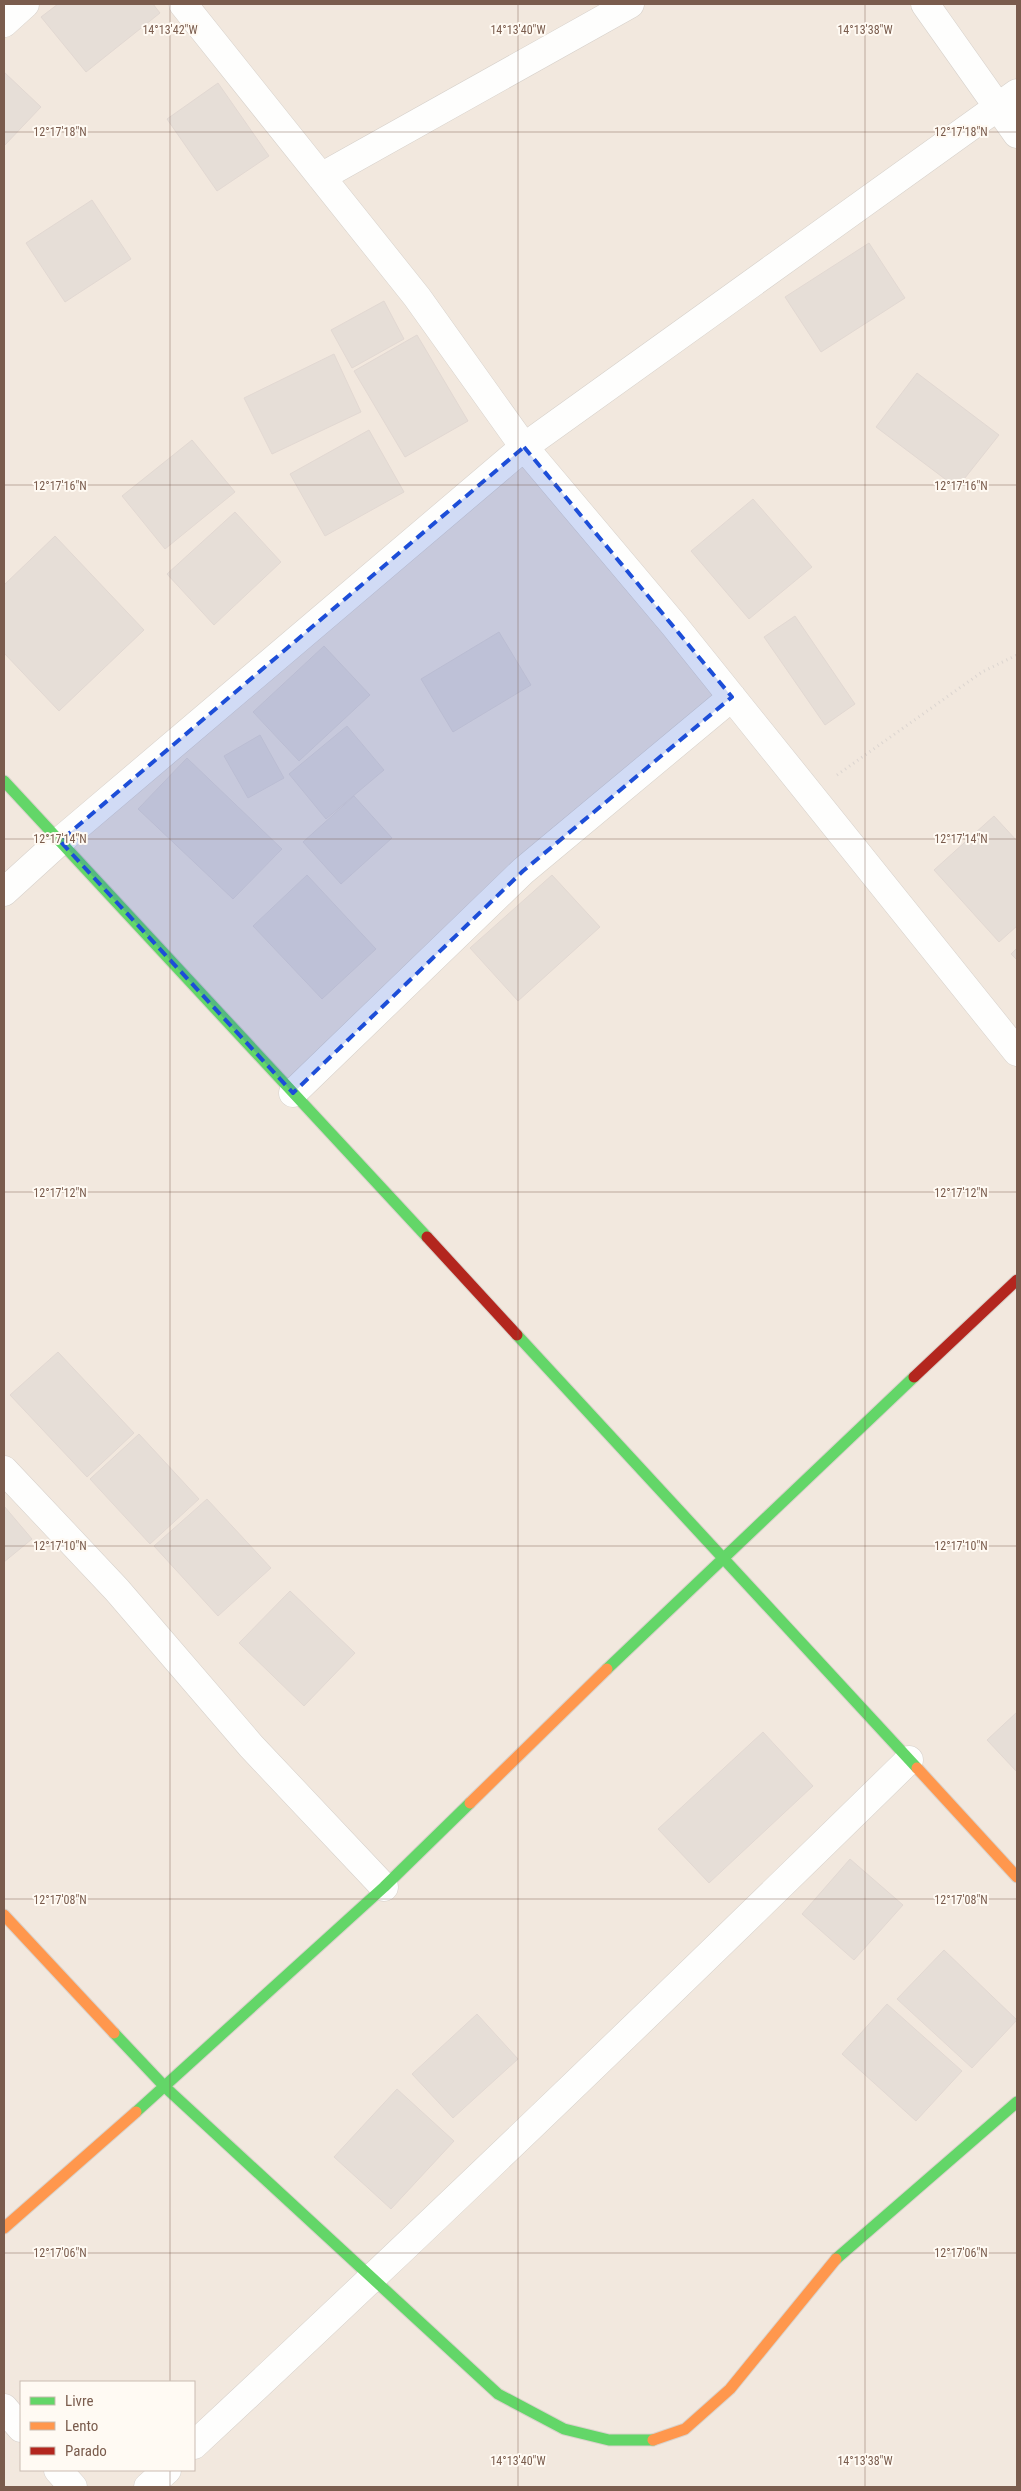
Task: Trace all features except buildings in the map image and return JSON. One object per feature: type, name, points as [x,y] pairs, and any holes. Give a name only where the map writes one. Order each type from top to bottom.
[{"type":"street","points":[[4,23],[25,4]]},
{"type":"street","points":[[183,4],[417,297],[524,447],[732,696],[1017,1052]]},
{"type":"street","points":[[321,177],[630,4]]},
{"type":"street","points":[[925,4],[1007,100],[1017,134]]},
{"type":"street","points":[[4,892],[60,841],[524,447],[1007,100]]},
{"type":"street","points":[[293,1093],[523,871],[732,696]]},
{"type":"street","points":[[4,781],[1017,1877]]},
{"type":"street","points":[[4,2228],[165,2087],[384,1888],[723,1557],[1017,1280]]},
{"type":"street","points":[[4,1470],[117,1590],[251,1746],[384,1888]]},
{"type":"street","points":[[195,2444],[374,2278],[618,2045],[909,1760]]},
{"type":"street","points":[[4,1915],[165,2087],[498,2394],[564,2429],[609,2440],[650,2441],[685,2429],[730,2389],[839,2254],[1017,2102]]},
{"type":"street","points":[[4,2408],[20,2427]]},
{"type":"street","points":[[59,2471],[73,2487]]},
{"type":"street","points":[[148,2487],[166,2471]]},
{"type":"path","points":[[810,794],[982,672],[1017,655]]},
{"type":"highlighted area","points":[[524,447],[732,697],[523,871],[293,1093],[60,841]]},
{"type":"shaded area","points":[[4,4],[1017,4],[1017,2487],[4,2487]]},
{"type":"traffic: fast","points":[[4,781],[427,1237]]},
{"type":"traffic: fast","points":[[517,1335],[917,1768]]},
{"type":"traffic: fast","points":[[607,1669],[914,1377]]},
{"type":"traffic: fast","points":[[136,2112],[384,1887],[470,1803]]},
{"type":"traffic: fast","points":[[114,2033],[165,2087],[498,2394],[564,2429],[609,2440],[653,2440]]},
{"type":"traffic: fast","points":[[836,2259],[1017,2102]]},
{"type":"traffic: slow","points":[[470,1803],[607,1669]]},
{"type":"traffic: slow","points":[[917,1768],[1017,1877]]},
{"type":"traffic: slow","points":[[4,1915],[114,2033]]},
{"type":"traffic: slow","points":[[4,2228],[136,2112]]},
{"type":"traffic: slow","points":[[653,2440],[685,2429],[730,2389],[836,2259]]},
{"type":"traffic: jam","points":[[427,1237],[517,1335]]},
{"type":"traffic: jam","points":[[914,1377],[1017,1280]]}]
